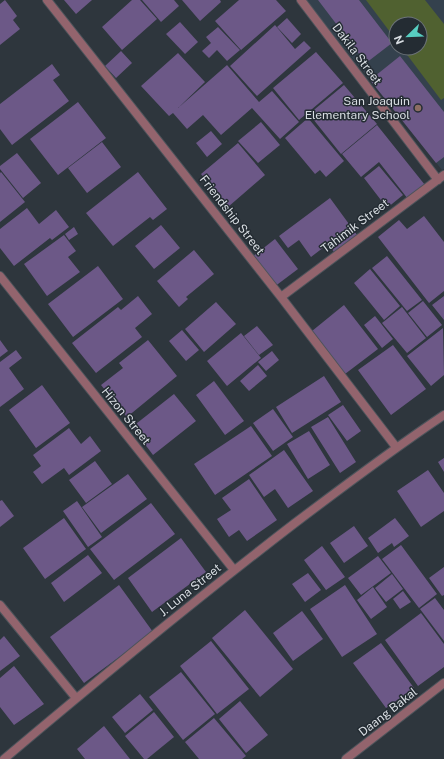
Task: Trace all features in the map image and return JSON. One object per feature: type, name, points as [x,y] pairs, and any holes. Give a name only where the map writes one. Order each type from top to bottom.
[{"type":"street","name":"Friendship Street","points":[[47,0],[281,297],[396,447]]},
{"type":"street","name":"Dakila Street","points":[[301,0],[441,178]]},
{"type":"street","name":"Tahimik Street","points":[[281,297],[441,178]]},
{"type":"street","name":"Hizon Street","points":[[0,276],[234,570]]},
{"type":"street","name":"J. Luna Street","points":[[4,759],[76,698],[234,570],[396,447],[444,415]]},
{"type":"street","points":[[0,605],[76,698]]},
{"type":"street","name":"Daang Bakal","points":[[346,759],[444,683]]},
{"type":"shaded area","name":"San Joaquin Elementary School","points":[[306,0],[444,0],[444,169],[442,170]]},
{"type":"green space","points":[[366,0],[425,0],[444,24],[444,98],[441,100],[408,56],[428,56],[428,16],[388,16],[388,29]]},
{"type":"building","points":[[5,0],[17,16],[13,20],[20,29],[0,45],[0,4]]},
{"type":"building","points":[[64,0],[92,0],[76,14]]},
{"type":"building","points":[[132,0],[140,0],[157,19],[122,50],[102,27]]},
{"type":"building","points":[[142,0],[174,0],[179,6],[161,22]]},
{"type":"building","points":[[182,0],[220,0],[221,2],[200,21]]},
{"type":"building","points":[[239,0],[276,0],[286,11],[241,50],[215,21]]},
{"type":"building","points":[[318,0],[359,0],[388,38],[388,46],[366,63]]},
{"type":"building","points":[[287,18],[301,34],[292,43],[277,27]]},
{"type":"building","points":[[180,22],[198,42],[185,54],[166,34]]},
{"type":"building","points":[[275,25],[295,49],[304,41],[311,48],[257,96],[230,66]]},
{"type":"building","points":[[218,27],[240,50],[227,61],[217,50],[209,58],[202,51],[211,43],[206,37]]},
{"type":"building","points":[[121,51],[132,63],[116,78],[105,66]]},
{"type":"building","points":[[316,52],[343,83],[299,120],[273,88]]},
{"type":"building","points":[[178,53],[205,82],[178,108],[227,65],[259,102],[272,91],[299,122],[280,139],[252,108],[221,135],[203,115],[187,129],[173,113],[169,116],[141,86]]},
{"type":"building","points":[[400,56],[444,112],[444,157],[436,163],[370,80]]},
{"type":"building","points":[[52,64],[60,75],[53,80],[69,101],[12,145],[0,129],[0,104]]},
{"type":"building","points":[[344,85],[377,124],[341,154],[309,114]]},
{"type":"building","points":[[78,102],[106,138],[58,175],[30,139]]},
{"type":"building","points":[[308,118],[344,161],[326,177],[320,170],[315,174],[285,138]]},
{"type":"building","points":[[261,122],[280,145],[258,163],[238,141]]},
{"type":"building","points":[[377,125],[425,185],[408,199],[379,162],[361,177],[342,154]]},
{"type":"building","points":[[211,131],[222,144],[207,157],[196,143]]},
{"type":"building","points":[[102,142],[121,167],[87,193],[68,168]]},
{"type":"building","points":[[238,143],[265,175],[228,207],[201,174]]},
{"type":"building","points":[[17,153],[41,183],[23,198],[0,169],[0,166]]},
{"type":"building","points":[[379,166],[403,195],[387,208],[364,178]]},
{"type":"building","points":[[1,172],[25,202],[0,222],[0,173]]},
{"type":"building","points":[[138,172],[167,209],[153,220],[150,217],[113,246],[86,213]]},
{"type":"building","points":[[330,198],[357,235],[334,252],[328,244],[311,257],[299,240],[288,248],[279,236]]},
{"type":"building","points":[[27,208],[39,224],[56,210],[69,227],[52,240],[50,238],[14,266],[0,248],[0,229]]},
{"type":"building","points":[[424,216],[444,242],[444,291],[429,303],[378,237],[399,220],[407,229]]},
{"type":"building","points":[[161,225],[180,248],[154,269],[135,246]]},
{"type":"building","points":[[74,227],[78,234],[69,240],[65,234]]},
{"type":"building","points":[[64,235],[76,251],[68,257],[80,272],[47,296],[24,264]]},
{"type":"building","points":[[275,239],[298,269],[274,287],[252,257]]},
{"type":"building","points":[[194,250],[214,274],[186,297],[188,299],[179,307],[157,281]]},
{"type":"building","points":[[387,256],[422,300],[407,311],[372,268]]},
{"type":"building","points":[[98,266],[123,299],[73,337],[48,304]]},
{"type":"building","points":[[370,269],[400,306],[384,320],[354,283]]},
{"type":"building","points":[[138,296],[152,314],[135,328],[142,337],[96,373],[72,343],[118,307],[121,310]]},
{"type":"building","points":[[444,296],[444,320],[432,305]]},
{"type":"building","points":[[423,301],[442,325],[427,337],[408,313]]},
{"type":"building","points":[[216,302],[236,324],[204,352],[185,329]]},
{"type":"building","points":[[344,305],[378,349],[345,374],[312,331]]},
{"type":"building","points":[[402,307],[426,338],[407,353],[382,323]]},
{"type":"building","points":[[375,316],[393,339],[382,348],[364,325]]},
{"type":"building","points":[[257,326],[273,345],[259,355],[244,336]]},
{"type":"building","points":[[443,328],[444,375],[431,386],[407,356]]},
{"type":"building","points":[[182,330],[199,350],[186,361],[169,341]]},
{"type":"building","points":[[241,333],[261,358],[227,386],[207,361]]},
{"type":"building","points":[[0,340],[8,351],[0,357]]},
{"type":"building","points":[[148,340],[177,376],[127,417],[101,385],[123,368],[119,363]]},
{"type":"building","points":[[393,345],[426,389],[391,415],[358,370]]},
{"type":"building","points":[[16,350],[22,358],[9,368],[24,389],[0,407],[0,362]]},
{"type":"building","points":[[272,351],[279,360],[266,371],[258,362]]},
{"type":"building","points":[[258,365],[267,376],[249,391],[240,381]]},
{"type":"building","points":[[324,376],[341,402],[292,433],[276,407]]},
{"type":"building","points":[[214,381],[244,421],[225,435],[196,395]]},
{"type":"building","points":[[42,385],[70,423],[36,448],[9,410]]},
{"type":"building","points":[[174,394],[196,421],[153,455],[132,427]]},
{"type":"building","points":[[343,405],[361,431],[347,441],[328,415]]},
{"type":"building","points":[[273,409],[293,437],[273,451],[253,423]]},
{"type":"building","points":[[328,417],[356,462],[340,473],[311,427]]},
{"type":"building","points":[[251,426],[272,456],[215,495],[194,464]]},
{"type":"building","points":[[69,428],[81,444],[90,436],[101,451],[69,475],[64,468],[42,484],[33,472],[41,466],[33,455]]},
{"type":"building","points":[[309,431],[330,465],[308,479],[287,444]]},
{"type":"building","points":[[284,450],[313,491],[288,508],[275,489],[264,497],[249,475]]},
{"type":"building","points":[[444,458],[444,472],[438,462]]},
{"type":"building","points":[[95,461],[112,484],[86,503],[69,480]]},
{"type":"building","points":[[428,470],[444,493],[444,511],[421,527],[397,491]]},
{"type":"building","points":[[128,474],[147,499],[101,533],[82,507]]},
{"type":"building","points":[[249,479],[277,520],[247,541],[239,530],[229,537],[217,519],[231,510],[222,498]]},
{"type":"building","points":[[2,500],[14,516],[0,527],[0,501]]},
{"type":"building","points":[[77,501],[102,537],[88,547],[63,511]]},
{"type":"building","points":[[151,503],[175,534],[114,580],[90,549]]},
{"type":"building","points":[[64,518],[86,549],[45,579],[23,548]]},
{"type":"building","points":[[395,518],[409,536],[394,547],[392,543],[378,553],[368,538]]},
{"type":"building","points":[[354,526],[368,546],[344,563],[330,543]]},
{"type":"building","points":[[181,538],[206,572],[152,612],[128,578]]},
{"type":"building","points":[[401,545],[437,594],[419,608],[382,559]]},
{"type":"building","points":[[322,546],[345,577],[326,590],[304,560]]},
{"type":"building","points":[[88,555],[102,573],[64,602],[51,583]]},
{"type":"building","points":[[378,556],[391,573],[361,595],[348,578]]},
{"type":"building","points":[[444,567],[444,595],[442,596],[429,578]]},
{"type":"building","points":[[308,573],[321,590],[305,602],[292,584]]},
{"type":"building","points":[[392,574],[403,589],[386,602],[375,588]]},
{"type":"building","points":[[119,585],[153,632],[84,683],[50,637]]},
{"type":"building","points":[[345,585],[377,634],[342,657],[310,609]]},
{"type":"building","points":[[373,587],[387,607],[371,619],[357,600]]},
{"type":"building","points":[[403,591],[411,602],[400,609],[393,599]]},
{"type":"building","points":[[435,598],[444,610],[444,641],[420,609]]},
{"type":"building","points":[[245,610],[293,669],[260,697],[212,638]]},
{"type":"building","points":[[302,611],[323,639],[293,661],[273,633]]},
{"type":"building","points":[[421,613],[444,644],[444,667],[418,686],[385,640]]},
{"type":"building","points":[[4,636],[20,656],[0,671],[0,640]]},
{"type":"building","points":[[211,641],[249,689],[217,714],[180,666]]},
{"type":"building","points":[[381,643],[414,688],[386,708],[353,663]]},
{"type":"building","points":[[14,666],[44,704],[14,725],[0,707],[0,678]]},
{"type":"building","points":[[181,672],[215,714],[183,740],[149,697]]},
{"type":"building","points":[[140,694],[153,710],[125,733],[112,717]]},
{"type":"building","points":[[240,701],[268,735],[246,753],[219,719]]},
{"type":"building","points":[[154,712],[174,737],[147,759],[144,759],[125,736]]},
{"type":"building","points":[[214,718],[246,756],[242,759],[199,759],[185,742]]},
{"type":"building","points":[[104,726],[130,759],[85,759],[77,749]]},
{"type":"place","name":"San Joaquin Elementary School","points":[[418,108]]}]
